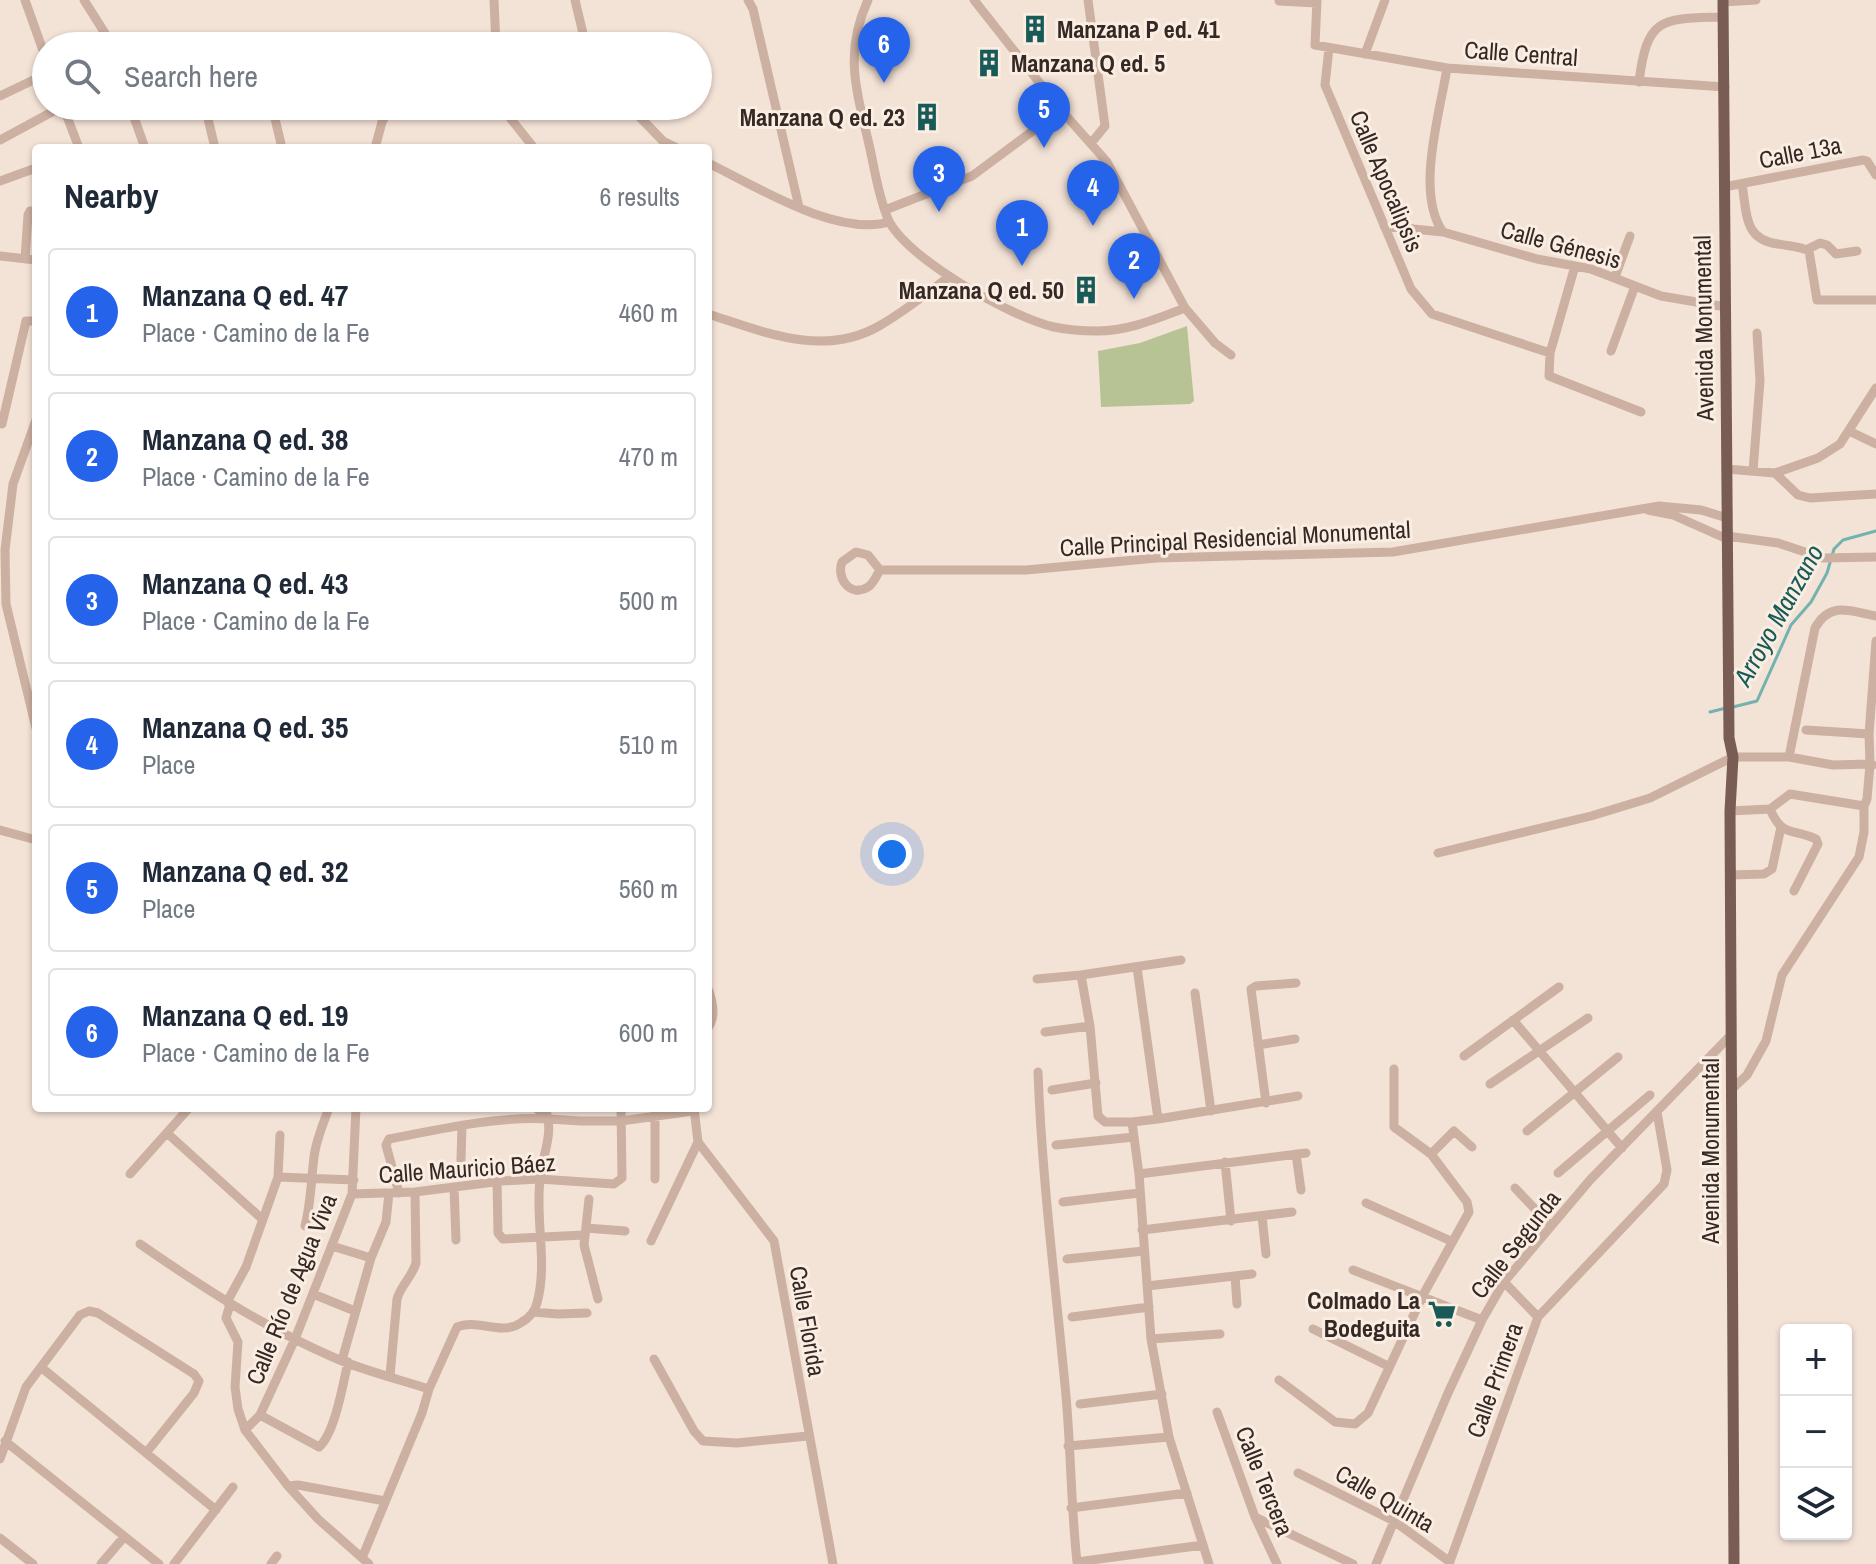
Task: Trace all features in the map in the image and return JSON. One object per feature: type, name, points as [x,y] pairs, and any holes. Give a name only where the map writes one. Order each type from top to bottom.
[{"type":"main road","name":"Avenida Monumental","points":[[1723,1],[1729,738],[1733,757],[1730,875],[1734,1564]]},
{"type":"street","points":[[25,0],[36,32]]},
{"type":"street","points":[[84,0],[104,32]]},
{"type":"street","points":[[494,0],[495,32]]},
{"type":"street","points":[[575,0],[583,32]]},
{"type":"street","points":[[748,0],[753,9],[799,207]]},
{"type":"street","points":[[974,0],[1061,110],[1107,162],[1185,308],[1208,335],[1231,355]]},
{"type":"street","points":[[1088,0],[1105,126],[1092,142]]},
{"type":"street","points":[[1365,54],[1385,0]]},
{"type":"street","points":[[1723,1],[1756,0]]},
{"type":"street","points":[[866,1],[854,37],[852,63],[855,90],[885,210],[889,222],[903,239],[949,277],[1053,327],[1120,330],[1185,308]]},
{"type":"street","points":[[1279,1],[1317,2]]},
{"type":"street","name":"Calle Central","points":[[1317,2],[1315,45],[1329,48],[1447,68],[1725,87]]},
{"type":"street","points":[[1639,82],[1644,46],[1649,35],[1660,25],[1676,19],[1723,17]]},
{"type":"street","name":"Calle Apocalipsis","points":[[1329,48],[1325,85],[1411,289],[1426,310],[1550,353]]},
{"type":"street","points":[[1443,232],[1433,211],[1429,183],[1447,68]]},
{"type":"street","points":[[0,96],[32,81]]},
{"type":"street","points":[[885,210],[972,176],[1061,110]]},
{"type":"street","points":[[0,140],[37,120]]},
{"type":"street","points":[[68,120],[77,144]]},
{"type":"street","points":[[135,120],[144,144]]},
{"type":"street","points":[[208,120],[214,144]]},
{"type":"street","points":[[275,120],[281,144]]},
{"type":"street","points":[[376,144],[383,120]]},
{"type":"street","points":[[515,120],[531,144]]},
{"type":"street","points":[[640,120],[660,144]]},
{"type":"street","name":"Calle 13a","points":[[1724,187],[1863,160],[1876,175]]},
{"type":"street","points":[[712,165],[799,207],[869,226],[889,222]]},
{"type":"street","points":[[0,181],[32,169]]},
{"type":"street","points":[[1742,184],[1749,223],[1755,236],[1773,244],[1808,249],[1820,243],[1836,254],[1857,251]]},
{"type":"street","points":[[25,259],[28,215],[32,211]]},
{"type":"street","name":"Calle Génesis","points":[[1384,226],[1443,232],[1615,277],[1661,296],[1726,307]]},
{"type":"street","points":[[1615,277],[1630,236]]},
{"type":"street","points":[[1808,249],[1817,300],[1876,300]]},
{"type":"street","points":[[0,256],[32,260]]},
{"type":"street","points":[[1575,266],[1550,353],[1549,376],[1641,412]]},
{"type":"street","points":[[712,315],[792,339],[837,342],[879,327],[949,277]]},
{"type":"street","points":[[1611,351],[1635,286]]},
{"type":"street","points":[[2,424],[24,324],[32,321]]},
{"type":"street","points":[[1753,471],[1760,381],[1757,333]]},
{"type":"street","points":[[1726,469],[1775,473],[1818,458],[1837,447],[1876,388]]},
{"type":"street","points":[[32,431],[13,484],[3,550],[3,604],[32,713]]},
{"type":"street","points":[[1849,431],[1876,444]]},
{"type":"street","points":[[1775,473],[1798,495],[1810,498],[1876,494]]},
{"type":"street","name":"Calle Principal Residencial Monumental","points":[[880,570],[1026,570],[1157,558],[1393,552],[1637,509],[1675,506],[1727,518]]},
{"type":"street","name":"Calle Principal Residencial Monumental","points":[[1637,509],[1692,522],[1727,538],[1778,543],[1823,558],[1876,557]]},
{"type":"street","points":[[1692,522],[1697,509]]},
{"type":"street","points":[[856,552],[868,555],[880,570],[869,586],[857,590],[845,585],[839,573],[845,557],[856,552]]},
{"type":"street","points":[[1789,757],[1815,628],[1823,614],[1831,610],[1876,616]]},
{"type":"street","points":[[1732,1089],[1747,1075],[1766,1041],[1782,975],[1859,857],[1873,765],[1869,734],[1873,720],[1876,641]]},
{"type":"street","points":[[1806,730],[1869,734]]},
{"type":"street","points":[[1438,853],[1591,816],[1650,798],[1733,757],[1789,757],[1833,765],[1873,765]]},
{"type":"street","points":[[1730,811],[1770,809],[1790,794],[1869,802]]},
{"type":"street","points":[[1770,809],[1776,824],[1792,834],[1811,836],[1818,844],[1794,891]]},
{"type":"street","points":[[1730,875],[1764,874],[1772,869],[1781,827]]},
{"type":"street","points":[[0,830],[32,839]]},
{"type":"street","points":[[1864,832],[1876,833]]},
{"type":"street","points":[[1037,979],[1181,960]]},
{"type":"street","points":[[1137,967],[1158,1119]]},
{"type":"street","points":[[1081,975],[1090,1026],[1098,1116],[1101,1120],[1132,1122],[1158,1119],[1298,1096]]},
{"type":"street","points":[[1266,1103],[1251,989],[1296,983]]},
{"type":"street","points":[[1464,1056],[1559,987]]},
{"type":"street","points":[[1195,993],[1211,1111]]},
{"type":"street","points":[[1490,1084],[1588,1018]]},
{"type":"street","points":[[1513,1020],[1622,1148]]},
{"type":"street","points":[[1045,1032],[1090,1026]]},
{"type":"street","name":"Calle Segunda","points":[[1376,1564],[1482,1320],[1504,1282],[1622,1148],[1731,1035]]},
{"type":"street","points":[[1258,1045],[1295,1039]]},
{"type":"street","points":[[1527,1131],[1618,1057]]},
{"type":"street","points":[[1279,1380],[1335,1422],[1355,1424],[1368,1413],[1423,1295],[1469,1212],[1469,1207],[1431,1154],[1394,1127],[1394,1069]]},
{"type":"street","points":[[1038,1072],[1040,1140],[1066,1401],[1071,1508],[1078,1563],[1203,1545]]},
{"type":"street","points":[[1052,1090],[1096,1083]]},
{"type":"street","points":[[1558,1173],[1650,1095]]},
{"type":"street","points":[[130,1174],[185,1112]]},
{"type":"street","points":[[305,1226],[318,1136],[327,1112]]},
{"type":"street","name":"Calle Río de Agua Viva","points":[[245,1430],[260,1415],[295,1339],[352,1194],[356,1112]]},
{"type":"street","points":[[541,1112],[549,1119]]},
{"type":"street","points":[[280,1135],[278,1177],[246,1267],[228,1303],[226,1318],[238,1342],[235,1387],[238,1409],[245,1430],[288,1486],[318,1519],[366,1561],[385,1501],[457,1327],[467,1322],[507,1329],[521,1324],[533,1312],[537,1301],[541,1238],[539,1179],[548,1144],[546,1112]]},
{"type":"street","points":[[621,1112],[621,1121]]},
{"type":"street","name":"Calle Florida","points":[[694,1112],[698,1142],[774,1241],[833,1564]]},
{"type":"street","name":"Calle Primera","points":[[1449,1563],[1538,1317],[1664,1184],[1667,1170],[1657,1112]]},
{"type":"street","points":[[260,1415],[319,1447],[324,1442],[338,1403],[355,1311],[394,1193],[386,1145],[389,1139],[529,1118],[621,1121],[657,1113],[655,1179]]},
{"type":"street","name":"Calle Mauricio Báez","points":[[352,1194],[415,1192],[539,1179],[614,1184],[622,1178],[621,1121]]},
{"type":"street","points":[[1132,1122],[1139,1174],[1151,1339],[1169,1437],[1209,1564]]},
{"type":"street","points":[[461,1160],[462,1126]]},
{"type":"street","points":[[1431,1154],[1454,1131],[1472,1147]]},
{"type":"street","points":[[167,1133],[261,1218]]},
{"type":"street","points":[[1056,1145],[1134,1137]]},
{"type":"street","points":[[651,1241],[698,1142]]},
{"type":"street","points":[[1139,1174],[1301,1154],[1301,1190]]},
{"type":"street","points":[[1225,1162],[1231,1221]]},
{"type":"street","points":[[278,1177],[354,1180]]},
{"type":"street","points":[[497,1181],[498,1233],[503,1239],[541,1238],[585,1231],[625,1231]]},
{"type":"street","points":[[454,1187],[456,1240]]},
{"type":"street","points":[[1515,1188],[1551,1226]]},
{"type":"street","points":[[390,1376],[397,1299],[400,1288],[413,1273],[416,1263],[415,1192]]},
{"type":"street","points":[[1063,1202],[1139,1193]]},
{"type":"street","points":[[589,1199],[584,1245],[598,1299]]},
{"type":"street","points":[[1366,1203],[1451,1241]]},
{"type":"street","points":[[1142,1230],[1292,1212]]},
{"type":"street","points":[[1262,1216],[1266,1254]]},
{"type":"street","points":[[140,1244],[228,1303],[295,1339],[345,1361],[429,1389]]},
{"type":"street","points":[[332,1246],[371,1258]]},
{"type":"street","points":[[1067,1259],[1144,1251]]},
{"type":"street","points":[[1353,1270],[1482,1320]]},
{"type":"street","points":[[1147,1286],[1252,1274]]},
{"type":"street","points":[[1235,1276],[1237,1304]]},
{"type":"street","points":[[1504,1282],[1538,1317]]},
{"type":"street","points":[[313,1294],[355,1311]]},
{"type":"street","points":[[1072,1317],[1149,1307]]},
{"type":"street","points":[[0,1459],[26,1387],[80,1315],[89,1311],[98,1313],[194,1374],[199,1381],[194,1393],[146,1453]]},
{"type":"street","points":[[533,1312],[587,1313]]},
{"type":"street","points":[[1313,1329],[1388,1366]]},
{"type":"street","points":[[1151,1339],[1220,1334]]},
{"type":"street","points":[[654,1359],[694,1431],[703,1441],[737,1443],[808,1436]]},
{"type":"street","points":[[42,1368],[216,1510]]},
{"type":"street","points":[[1080,1404],[1162,1394]]},
{"type":"street","name":"Calle Tercera","points":[[1217,1412],[1255,1517],[1277,1564]]},
{"type":"street","points":[[1068,1446],[1169,1437]]},
{"type":"street","points":[[5,1441],[159,1564]]},
{"type":"street","name":"Calle Quinta","points":[[1298,1473],[1394,1521],[1449,1563]]},
{"type":"street","points":[[288,1486],[298,1485],[385,1501]]},
{"type":"street","points":[[174,1564],[233,1487]]},
{"type":"street","points":[[1071,1508],[1187,1493]]},
{"type":"street","points":[[1255,1517],[1353,1564]]},
{"type":"street","points":[[101,1564],[124,1537]]},
{"type":"street","points":[[0,1538],[33,1564]]},
{"type":"green space","points":[[1187,326],[1194,401],[1190,404],[1101,407],[1098,351],[1140,343]]},
{"type":"waterway","name":"Arroyo Manzano","points":[[1733,707],[1757,701],[1791,625],[1811,602],[1827,573],[1834,549],[1843,540],[1876,531]]},
{"type":"waterway","name":"Arroyo Manzano","points":[[1710,712],[1726,708]]},
{"type":"place","name":"Manzana P ed. 41","points":[[1035,29]]},
{"type":"place","name":"Manzana Q ed. 5","points":[[989,63]]},
{"type":"place","name":"Manzana Q ed. 19","points":[[884,83]]},
{"type":"place","name":"Manzana Q ed. 23","points":[[927,117]]},
{"type":"place","name":"Manzana Q ed. 32","points":[[1044,148]]},
{"type":"place","name":"Manzana Q ed. 43","points":[[939,212]]},
{"type":"place","name":"Manzana Q ed. 35","points":[[1093,226]]},
{"type":"place","name":"Manzana Q ed. 47","points":[[1022,266]]},
{"type":"place","name":"Manzana Q ed. 50","points":[[1086,290]]},
{"type":"place","name":"Manzana Q ed. 38","points":[[1134,299]]},
{"type":"place","name":"Colmado La Bodeguita","points":[[1442,1314]]}]
